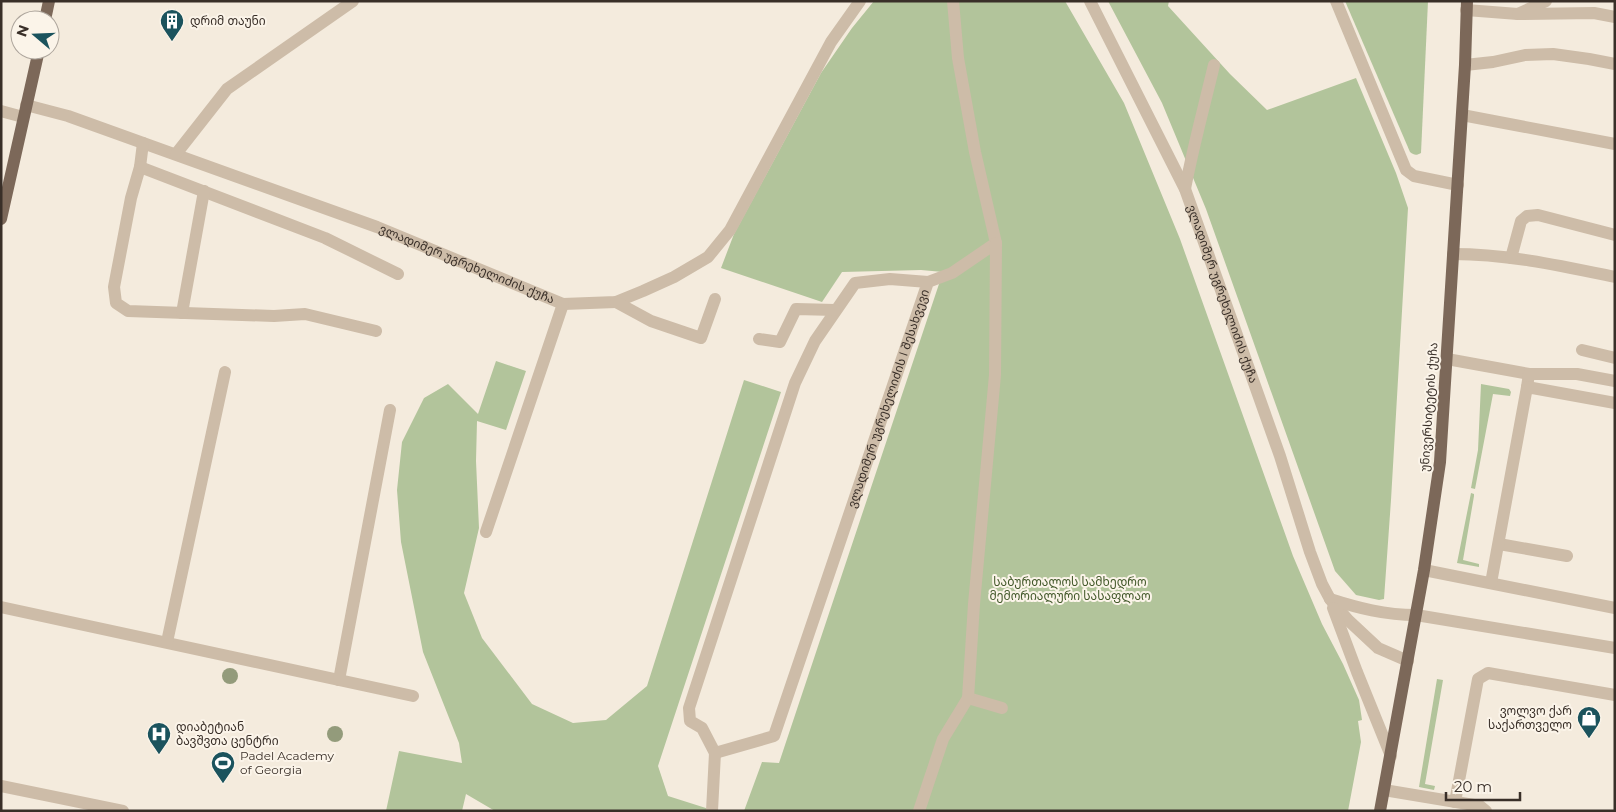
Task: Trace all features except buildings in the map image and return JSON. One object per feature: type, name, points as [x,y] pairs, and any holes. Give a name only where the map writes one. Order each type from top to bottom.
[{"type":"main road","name":"უნივერსიტეტის ქუჩა","points":[[1380,811],[1424,570],[1440,462],[1458,186],[1467,6]]},
{"type":"main road","points":[[1,219],[37,60]]},
{"type":"street","points":[[176,154],[227,89],[353,1]]},
{"type":"street","name":"ვლადიმერ უგრეხელიძის ქუჩა","points":[[1,111],[25,111],[68,116],[376,227],[563,304],[616,302],[674,277],[708,257],[730,230],[831,42],[860,1]]},
{"type":"street","points":[[919,811],[943,739],[968,698],[974,604],[995,375],[996,243],[975,152],[958,58],[954,1]]},
{"type":"street","name":"ვლადიმერ უგრეხელიძის ქუჩა","points":[[1090,1],[1184,189],[1280,456],[1310,552],[1330,599],[1348,620],[1378,648],[1408,661]]},
{"type":"street","points":[[1336,1],[1406,170],[1414,176],[1458,186]]},
{"type":"street","points":[[1518,14],[1546,1]]},
{"type":"street","points":[[1467,6],[1518,14],[1594,13],[1615,17]]},
{"type":"street","points":[[1465,65],[1493,62],[1525,54],[1553,54],[1589,58],[1615,64]]},
{"type":"street","points":[[1184,189],[1214,65]]},
{"type":"street","points":[[1462,114],[1615,144]]},
{"type":"street","points":[[143,142],[140,166],[131,198],[114,287],[116,303],[128,311],[274,316],[305,314],[376,330]]},
{"type":"street","points":[[140,166],[325,238],[398,274]]},
{"type":"street","points":[[182,313],[204,191]]},
{"type":"street","points":[[1511,258],[1521,221],[1527,216],[1538,215],[1615,236]]},
{"type":"street","name":"ვლადიმერ უგრეხელიძის I შესახვევი","points":[[715,753],[774,736],[928,282],[952,273],[996,243]]},
{"type":"street","points":[[1453,254],[1481,254],[1511,258],[1615,277]]},
{"type":"street","points":[[712,811],[715,753],[702,728],[690,721],[689,708],[795,383],[815,341],[855,283],[890,279],[928,282]]},
{"type":"street","points":[[616,302],[651,321],[701,338],[716,299]]},
{"type":"street","points":[[486,532],[563,304]]},
{"type":"street","points":[[759,339],[780,342],[796,309],[835,310]]},
{"type":"street","points":[[1582,350],[1615,358]]},
{"type":"street","points":[[1447,359],[1529,374],[1577,374],[1615,381]]},
{"type":"street","points":[[167,642],[225,372]]},
{"type":"street","points":[[1491,583],[1529,374]]},
{"type":"street","points":[[1527,387],[1615,403]]},
{"type":"street","points":[[339,680],[390,410]]},
{"type":"street","points":[[1499,544],[1567,556]]},
{"type":"street","points":[[1424,570],[1615,608]]},
{"type":"street","points":[[1330,599],[1385,614],[1416,615],[1615,648]]},
{"type":"street","points":[[1330,599],[1391,756]]},
{"type":"street","points":[[1,607],[413,696]]},
{"type":"street","points":[[1455,802],[1478,680],[1488,673],[1615,695]]},
{"type":"street","points":[[968,698],[1002,708]]},
{"type":"street","points":[[1,786],[123,811]]},
{"type":"street","points":[[1384,790],[1480,806],[1486,811]]},
{"type":"green space","name":"საბურთალოს სამხედრო მემორიალური სასაფლაო","points":[[874,1],[1065,1],[1124,103],[1180,239],[1293,556],[1322,624],[1359,700],[1362,720],[1358,721],[1361,742],[1348,811],[744,811],[762,762],[779,763],[943,272],[921,270],[842,272],[822,302],[721,268],[734,234],[821,73],[852,28]]},
{"type":"green space","points":[[1108,1],[1169,1],[1168,6],[1230,74],[1267,110],[1356,78],[1396,173],[1408,208],[1384,599],[1379,600],[1356,595],[1335,571],[1206,209],[1162,103]]},
{"type":"green space","points":[[1345,1],[1428,1],[1421,153],[1419,154],[1415,155],[1410,152]]},
{"type":"green space","points":[[496,361],[526,371],[506,430],[477,421],[476,461],[479,528],[464,593],[482,638],[532,704],[573,723],[606,720],[647,686],[744,380],[781,392],[658,766],[668,796],[709,809],[708,811],[495,811],[466,794],[462,811],[386,811],[399,751],[462,763],[459,743],[423,652],[401,542],[397,490],[402,442],[424,398],[448,384],[478,414]]},
{"type":"green space","points":[[1481,384],[1509,389],[1511,392],[1510,396],[1493,394],[1475,489],[1471,488],[1478,450]]},
{"type":"green space","points":[[1471,493],[1474,496],[1463,560],[1479,564],[1479,567],[1457,563]]},
{"type":"green space","points":[[1437,679],[1443,680],[1425,784],[1435,786],[1434,790],[1419,787]]},
{"type":"place","name":"დრიმ თაუნი","points":[[172,42]]},
{"type":"place","name":"ვოლვო ქარ საქართველო","points":[[1589,739]]},
{"type":"place","name":"დიაბეტიან ბავშვთა ცენტრი","points":[[159,755]]},
{"type":"place","name":"Padel Academy of Georgia","points":[[223,784]]}]
